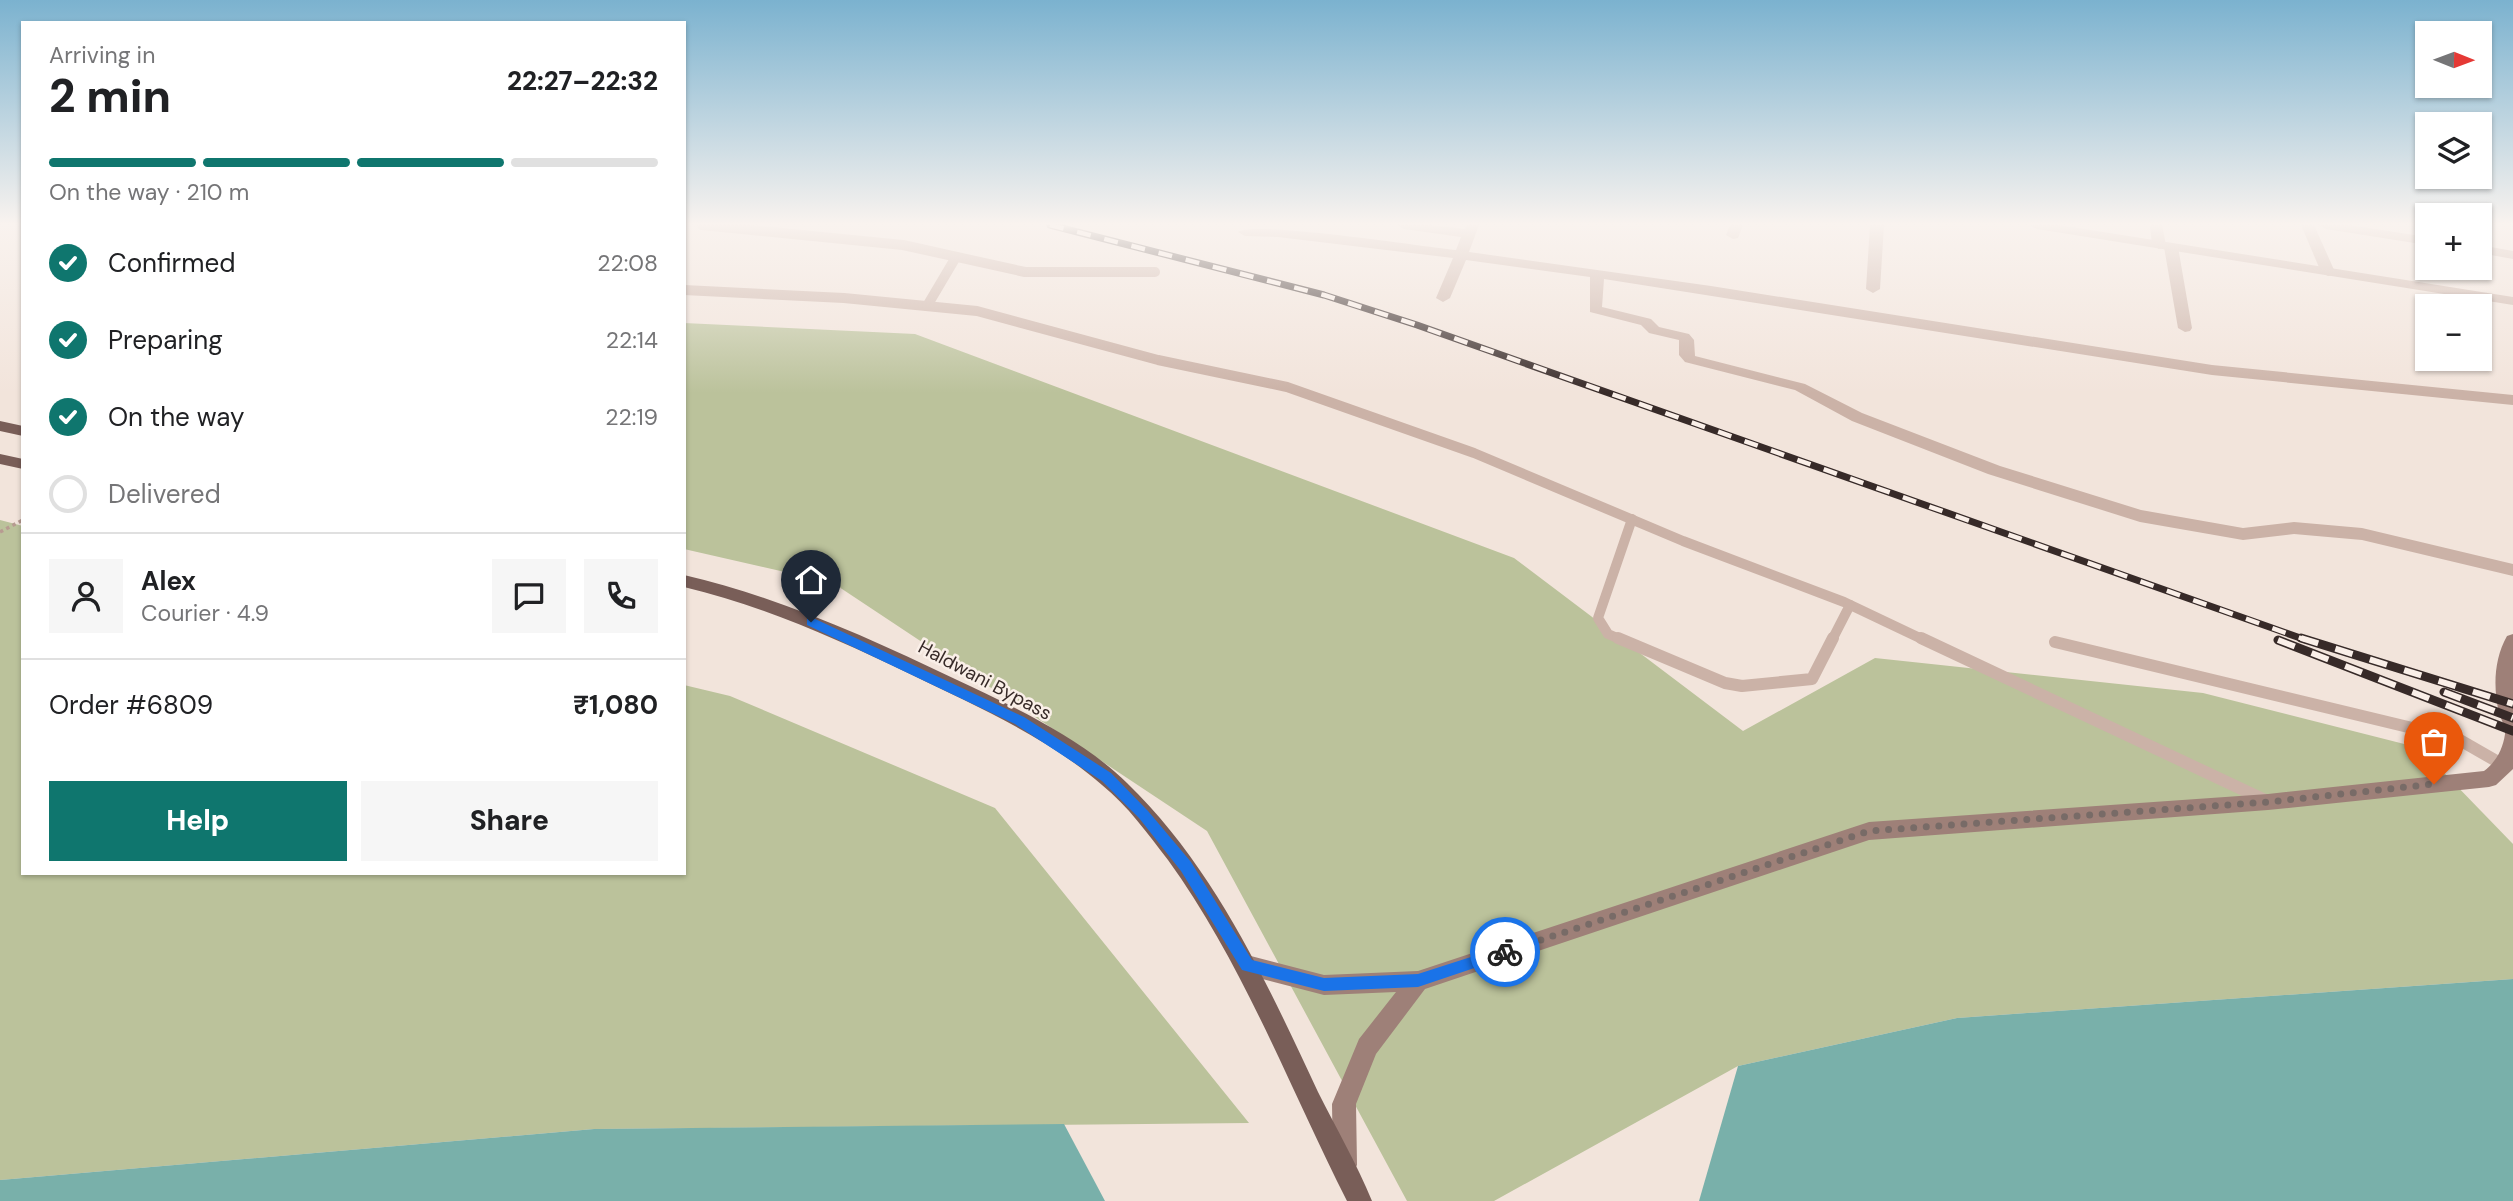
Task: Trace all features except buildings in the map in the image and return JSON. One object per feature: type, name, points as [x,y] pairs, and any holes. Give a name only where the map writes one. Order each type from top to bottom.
[{"type":"main road","points":[[0,426],[21,430]]},
{"type":"main road","points":[[0,459],[21,464]]},
{"type":"main road","name":"Haldwani Bypass","points":[[686,581],[715,587],[835,631],[1020,720],[1106,777],[1144,814],[1186,866],[1247,965],[1360,1201]]},
{"type":"main road","points":[[2513,641],[2504,662],[2507,702],[2513,727]]},
{"type":"main road","points":[[1247,965],[1324,985],[1418,981],[1869,831],[2268,802],[2489,779],[2505,766],[2513,737]]},
{"type":"main road","points":[[1345,1172],[1344,1104],[1367,1047],[1418,981]]},
{"type":"street","points":[[1443,298],[1450,281]]},
{"type":"street","points":[[1597,281],[1595,309],[1646,321],[1654,330],[1686,338],[1686,355],[1690,359],[1800,387],[1857,416],[1994,470],[2140,516],[2243,534],[2294,528],[2362,534],[2513,570]]},
{"type":"street","points":[[1642,281],[2212,370],[2513,400]]},
{"type":"street","points":[[1873,281],[1873,289]]},
{"type":"street","points":[[2174,281],[2185,328]]},
{"type":"street","points":[[2386,281],[2513,301]]},
{"type":"lane","points":[[927,306],[942,281]]},
{"type":"lane","points":[[686,290],[844,298],[977,311],[1158,360],[1287,387],[1474,453],[1850,605],[2268,802]]},
{"type":"lane","points":[[1632,519],[1598,618],[1601,628],[1608,634],[1711,678],[1742,686],[1812,679],[1850,605]]},
{"type":"lane","points":[[2055,642],[2458,739],[2505,766]]},
{"type":"path","points":[[0,532],[21,521]]},
{"type":"green space","points":[[686,323],[915,334],[1514,558],[1743,731],[1875,658],[2203,693],[2420,748],[2513,844],[2513,979],[1957,1018],[1738,1066],[1494,1201],[1407,1201],[1207,831],[833,583],[686,549]]},
{"type":"green space","points":[[0,520],[21,525],[21,875],[686,875],[686,685],[730,696],[995,808],[1249,1123],[594,1129],[0,1180]]},
{"type":"water","points":[[2513,979],[2513,1201],[1699,1201],[1738,1066],[1957,1018]]},
{"type":"water","points":[[1064,1124],[1105,1201],[0,1201],[0,1180],[594,1129]]},
{"type":"railway","points":[[1269,281],[1324,295],[1417,325],[2306,640]]},
{"type":"railway","points":[[2301,638],[2513,704]]},
{"type":"railway","points":[[2278,640],[2513,731]]},
{"type":"railway","points":[[2444,692],[2513,718]]},
{"type":"way so far","points":[[1505,952],[1869,831],[2268,802],[2434,784]]},
{"type":"route","points":[[811,622],[934,677],[1020,720],[1106,777],[1144,814],[1186,866],[1247,965],[1324,985],[1418,981],[1505,952]]}]
